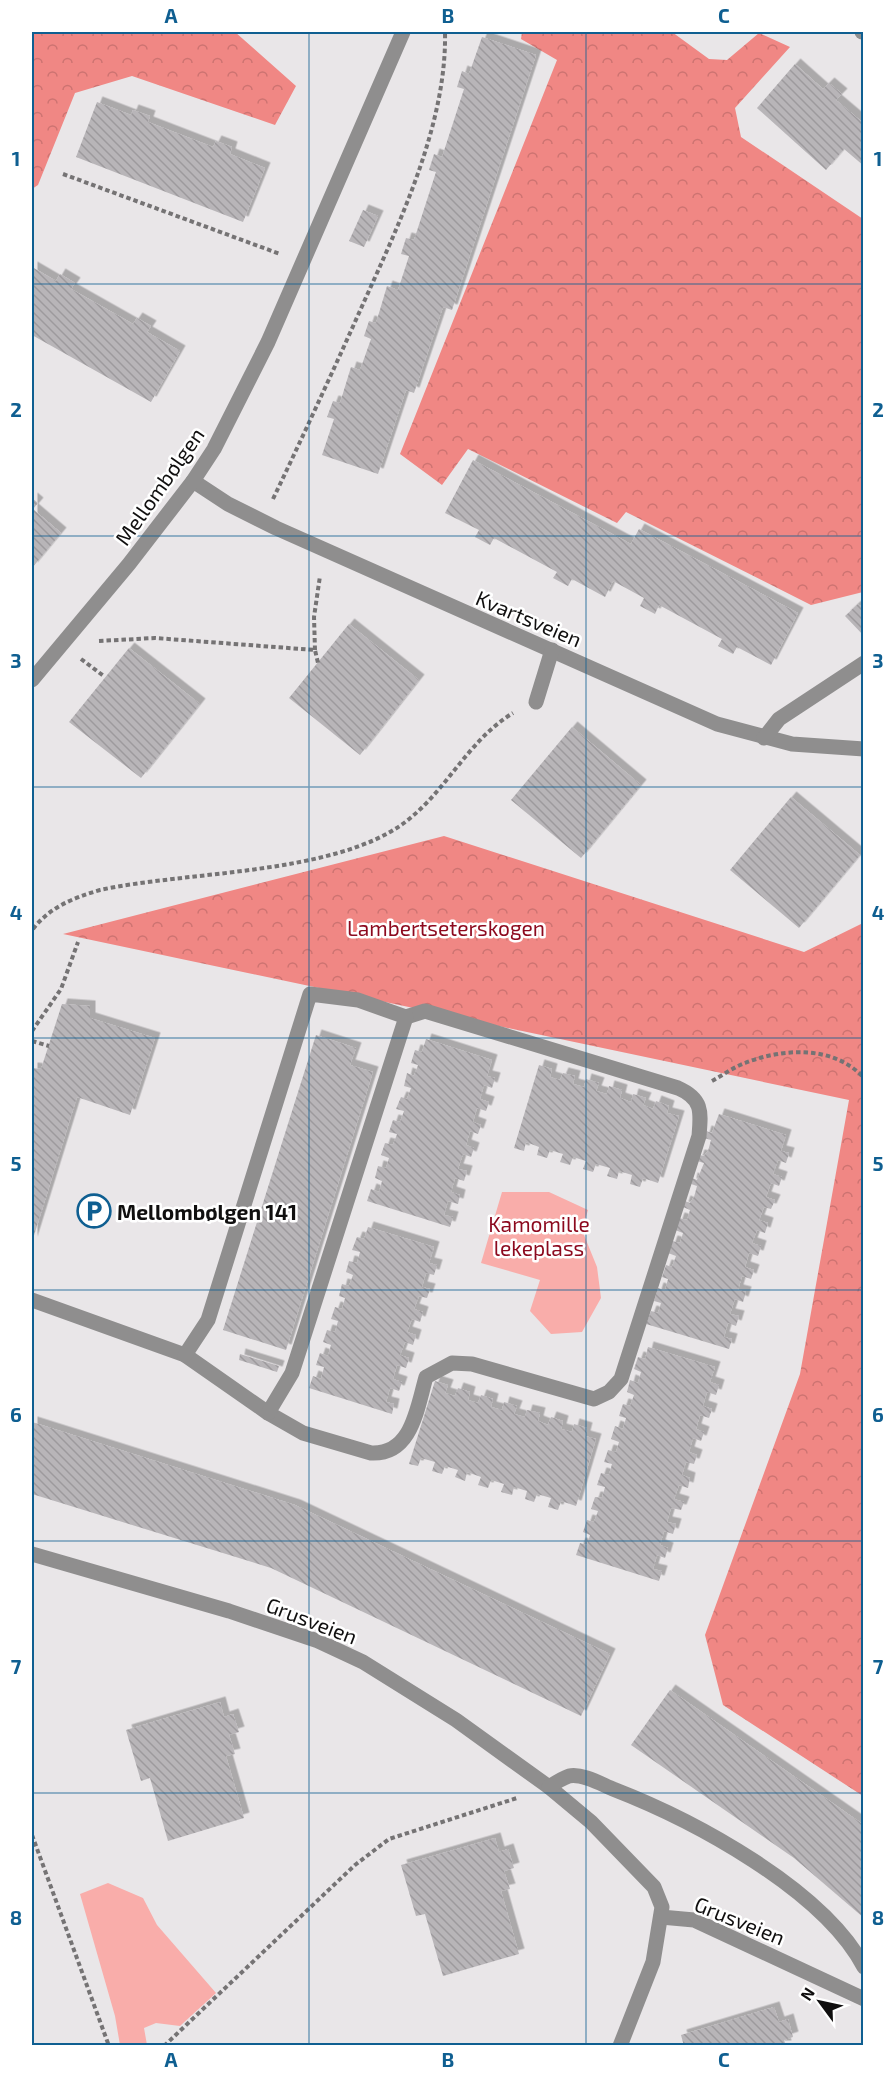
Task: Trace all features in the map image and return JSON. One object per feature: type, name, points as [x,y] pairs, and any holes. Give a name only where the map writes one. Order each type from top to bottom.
[{"type":"street","name":"Mellombølgen","points":[[32,680],[129,564],[193,482],[219,439],[303,263],[403,32]]},
{"type":"street","name":"Kvartsveien","points":[[193,482],[228,504],[329,552],[717,724],[792,744],[864,749]]},
{"type":"street","points":[[537,702],[552,650]]},
{"type":"street","points":[[764,738],[779,719],[864,663]]},
{"type":"street","points":[[32,1300],[185,1354],[268,1413],[303,1432],[362,1451],[382,1453],[396,1448],[406,1437],[426,1377],[437,1368],[452,1363],[472,1364],[594,1399],[609,1392],[621,1379],[699,1136],[699,1109],[690,1094],[425,1011],[406,1017],[358,1000],[310,994],[208,1320],[185,1354]]},
{"type":"street","points":[[268,1413],[292,1373],[406,1017]]},
{"type":"street","name":"Grusveien","points":[[32,1554],[229,1611],[318,1641],[363,1662],[456,1720],[547,1785],[591,1822],[654,1887],[662,1907],[661,1917],[694,1920],[864,1999]]},
{"type":"street","name":"Grusveien","points":[[547,1785],[571,1775],[585,1778],[645,1801],[718,1838],[771,1873],[823,1916],[856,1952],[864,1967]]},
{"type":"street","points":[[620,2046],[653,1962],[661,1917]]},
{"type":"path","points":[[272,502],[395,235],[426,145],[443,81],[445,32]]},
{"type":"path","points":[[63,174],[303,263]]},
{"type":"path","points":[[318,663],[315,650],[316,598],[320,575],[329,552]]},
{"type":"path","points":[[97,642],[155,638],[315,650]]},
{"type":"path","points":[[33,929],[43,916],[72,898],[100,890],[332,855],[387,833],[405,822],[424,804],[488,732],[512,713],[537,702]]},
{"type":"path","points":[[32,1030],[61,988],[78,942]]},
{"type":"path","points":[[32,1041],[49,1046]]},
{"type":"path","points":[[690,1094],[744,1063],[806,1051],[824,1054],[843,1063],[864,1078]]},
{"type":"path","points":[[164,2046],[355,1866],[389,1839],[472,1814],[547,1785]]},
{"type":"path","points":[[32,1835],[109,2046]]},
{"type":"green space","points":[[32,32],[235,32],[296,86],[275,125],[132,76],[75,93],[38,185],[32,189]]},
{"type":"green space","points":[[522,32],[672,32],[709,59],[727,60],[759,33],[790,47],[735,108],[741,137],[863,219],[863,592],[811,605],[626,512],[617,523],[468,449],[442,485],[400,454],[557,60],[521,39]]},
{"type":"green space","name":"Lambertseterskogen","points":[[444,836],[804,952],[863,923],[863,1796],[723,1705],[705,1635],[800,1374],[849,1100],[63,934]]},
{"type":"green space","name":"Kamomille lekeplass","points":[[502,1192],[549,1192],[588,1210],[582,1230],[597,1267],[601,1298],[582,1332],[551,1334],[530,1311],[540,1280],[481,1263]]},
{"type":"green space","points":[[108,1883],[143,1898],[157,1925],[216,1993],[180,2026],[156,2023],[144,2028],[147,2045],[120,2045],[115,2016],[80,1894]]},
{"type":"building","points":[[482,37],[536,55],[452,310],[443,307],[414,393],[406,390],[378,474],[322,455],[334,419],[327,417],[333,401],[340,403],[351,367],[360,370],[371,339],[364,336],[369,321],[376,323],[387,286],[398,290],[409,256],[401,254],[406,238],[414,240],[436,172],[429,170],[434,154],[442,157],[464,89],[457,87],[462,71],[469,74]]},
{"type":"building","points":[[795,64],[823,89],[829,83],[842,94],[836,100],[862,122],[864,120],[864,166],[844,149],[826,170],[757,108]]},
{"type":"building","points":[[97,102],[131,115],[133,110],[150,116],[148,122],[213,147],[216,141],[232,147],[230,154],[265,168],[243,222],[76,157]]},
{"type":"building","points":[[363,210],[378,216],[364,247],[349,241]]},
{"type":"building","points":[[32,267],[56,281],[60,274],[75,283],[71,289],[133,324],[137,318],[151,326],[147,332],[180,351],[151,402],[32,335]]},
{"type":"building","points":[[473,460],[631,544],[639,529],[798,613],[771,665],[737,647],[733,654],[718,646],[722,639],[659,605],[655,614],[640,606],[644,598],[613,581],[605,597],[572,579],[568,586],[553,578],[557,572],[494,538],[490,545],[475,537],[479,530],[445,513]]},
{"type":"building","points":[[32,498],[38,503],[33,509],[61,533],[32,568]]},
{"type":"building","points":[[858,604],[864,609],[864,636],[845,616]]},
{"type":"building","points":[[349,624],[419,680],[360,755],[289,698]]},
{"type":"building","points":[[129,648],[200,704],[141,778],[69,722]]},
{"type":"building","points":[[572,727],[641,785],[581,858],[511,800]]},
{"type":"building","points":[[791,797],[860,855],[799,928],[730,870]]},
{"type":"building","points":[[62,1004],[90,1006],[90,1018],[155,1038],[130,1115],[77,1097],[32,1242],[32,1068],[41,1069]]},
{"type":"building","points":[[316,1035],[356,1048],[350,1065],[373,1072],[286,1350],[223,1330]]},
{"type":"building","points":[[426,1039],[492,1060],[487,1076],[495,1078],[492,1088],[484,1085],[480,1099],[489,1102],[486,1111],[477,1108],[473,1122],[481,1125],[478,1134],[470,1131],[466,1145],[474,1148],[471,1157],[463,1154],[458,1169],[467,1171],[464,1181],[455,1178],[451,1192],[460,1195],[458,1204],[448,1201],[444,1215],[453,1217],[450,1227],[367,1201],[371,1189],[379,1192],[382,1181],[375,1178],[378,1166],[386,1168],[389,1158],[381,1155],[385,1143],[393,1145],[397,1134],[389,1132],[393,1120],[400,1122],[404,1111],[396,1109],[401,1097],[407,1099],[411,1088],[404,1086],[407,1073],[414,1076],[418,1065],[411,1063],[415,1050],[422,1052]]},
{"type":"building","points":[[539,1065],[552,1069],[550,1077],[560,1080],[563,1073],[575,1076],[573,1084],[584,1087],[586,1079],[599,1083],[596,1091],[607,1094],[609,1086],[622,1090],[620,1098],[631,1102],[633,1094],[646,1098],[643,1105],[653,1109],[656,1101],[669,1106],[667,1113],[679,1116],[658,1183],[643,1178],[640,1187],[630,1184],[632,1175],[619,1171],[617,1179],[607,1176],[610,1168],[596,1164],[593,1172],[583,1169],[586,1161],[573,1157],[570,1165],[560,1162],[563,1154],[550,1150],[547,1158],[537,1155],[539,1147],[526,1142],[524,1151],[514,1148]]},
{"type":"building","points":[[719,1114],[786,1135],[781,1151],[789,1153],[786,1163],[778,1160],[773,1174],[782,1177],[779,1186],[771,1183],[766,1197],[775,1200],[771,1209],[764,1207],[759,1220],[768,1223],[765,1233],[757,1230],[752,1243],[761,1246],[758,1256],[749,1253],[745,1267],[754,1270],[751,1279],[742,1276],[738,1290],[746,1292],[743,1302],[735,1299],[730,1314],[739,1316],[736,1326],[728,1323],[724,1337],[732,1339],[729,1349],[646,1324],[651,1311],[658,1313],[661,1303],[654,1301],[658,1288],[665,1290],[668,1279],[662,1277],[666,1265],[672,1267],[676,1256],[668,1253],[672,1241],[680,1243],[683,1233],[675,1230],[679,1218],[687,1220],[690,1210],[683,1207],[685,1201],[690,1203],[694,1197],[697,1186],[691,1184],[692,1178],[697,1180],[704,1163],[697,1161],[699,1155],[704,1156],[708,1151],[711,1140],[704,1138],[706,1131],[712,1133]]},
{"type":"building","points":[[368,1227],[434,1247],[429,1263],[437,1265],[434,1275],[426,1273],[422,1287],[430,1289],[427,1298],[419,1296],[414,1309],[423,1312],[420,1322],[412,1319],[407,1332],[416,1335],[413,1345],[405,1342],[400,1355],[409,1358],[406,1368],[397,1365],[393,1379],[402,1382],[399,1391],[390,1388],[386,1402],[394,1404],[392,1414],[309,1388],[313,1376],[321,1379],[324,1367],[316,1365],[320,1353],[328,1356],[331,1345],[323,1342],[327,1330],[335,1332],[338,1321],[331,1319],[335,1307],[342,1309],[345,1298],[339,1296],[342,1284],[349,1286],[353,1275],[346,1272],[349,1261],[357,1263],[360,1252],[352,1250],[357,1237],[364,1239]]},
{"type":"building","points":[[648,1347],[715,1367],[710,1382],[719,1385],[716,1395],[707,1392],[703,1406],[712,1409],[709,1418],[700,1415],[696,1429],[704,1432],[701,1441],[693,1438],[689,1452],[697,1455],[694,1464],[686,1462],[682,1475],[690,1478],[688,1488],[679,1485],[674,1499],[684,1502],[681,1510],[671,1508],[667,1522],[676,1524],[673,1534],[664,1531],[660,1545],[668,1548],[665,1558],[657,1555],[653,1569],[662,1571],[659,1581],[576,1555],[580,1543],[587,1545],[590,1535],[583,1532],[587,1520],[594,1522],[598,1511],[591,1509],[595,1497],[602,1498],[605,1487],[597,1485],[601,1473],[609,1475],[612,1464],[604,1462],[608,1450],[616,1452],[619,1442],[611,1439],[615,1426],[623,1429],[626,1418],[619,1416],[623,1404],[630,1406],[634,1395],[627,1392],[630,1380],[638,1383],[641,1372],[634,1369],[638,1357],[645,1359]]},
{"type":"building","points":[[240,1354],[279,1366],[277,1372],[239,1360]]},
{"type":"building","points":[[435,1381],[448,1385],[445,1393],[455,1396],[458,1388],[470,1392],[468,1400],[478,1403],[481,1395],[493,1399],[491,1407],[502,1410],[504,1402],[517,1406],[514,1414],[525,1417],[527,1410],[540,1413],[538,1421],[548,1425],[551,1417],[563,1421],[561,1429],[572,1432],[574,1424],[587,1428],[585,1436],[596,1439],[576,1506],[561,1501],[558,1510],[548,1507],[551,1498],[537,1494],[534,1502],[525,1499],[527,1491],[514,1487],[512,1495],[501,1492],[504,1484],[491,1480],[488,1488],[478,1485],[481,1477],[467,1472],[465,1481],[455,1477],[458,1470],[445,1466],[442,1474],[432,1471],[435,1462],[421,1458],[418,1466],[409,1464]]},
{"type":"building","points":[[32,1422],[295,1505],[610,1654],[581,1716],[271,1568],[32,1494]]},
{"type":"building","points":[[670,1690],[864,1825],[864,1918],[794,1858],[631,1745]]},
{"type":"building","points":[[220,1702],[224,1717],[233,1714],[239,1732],[229,1735],[235,1754],[226,1756],[244,1818],[168,1841],[150,1778],[141,1781],[126,1730]]},
{"type":"building","points":[[495,1838],[499,1852],[508,1849],[514,1868],[504,1871],[510,1889],[501,1891],[519,1954],[443,1976],[425,1914],[416,1916],[401,1865]]},
{"type":"building","points":[[774,2007],[779,2022],[788,2019],[793,2037],[784,2040],[786,2046],[684,2046],[681,2035]]},
{"type":"place","name":"Mellombølgen 141","points":[[94,1211]]}]
